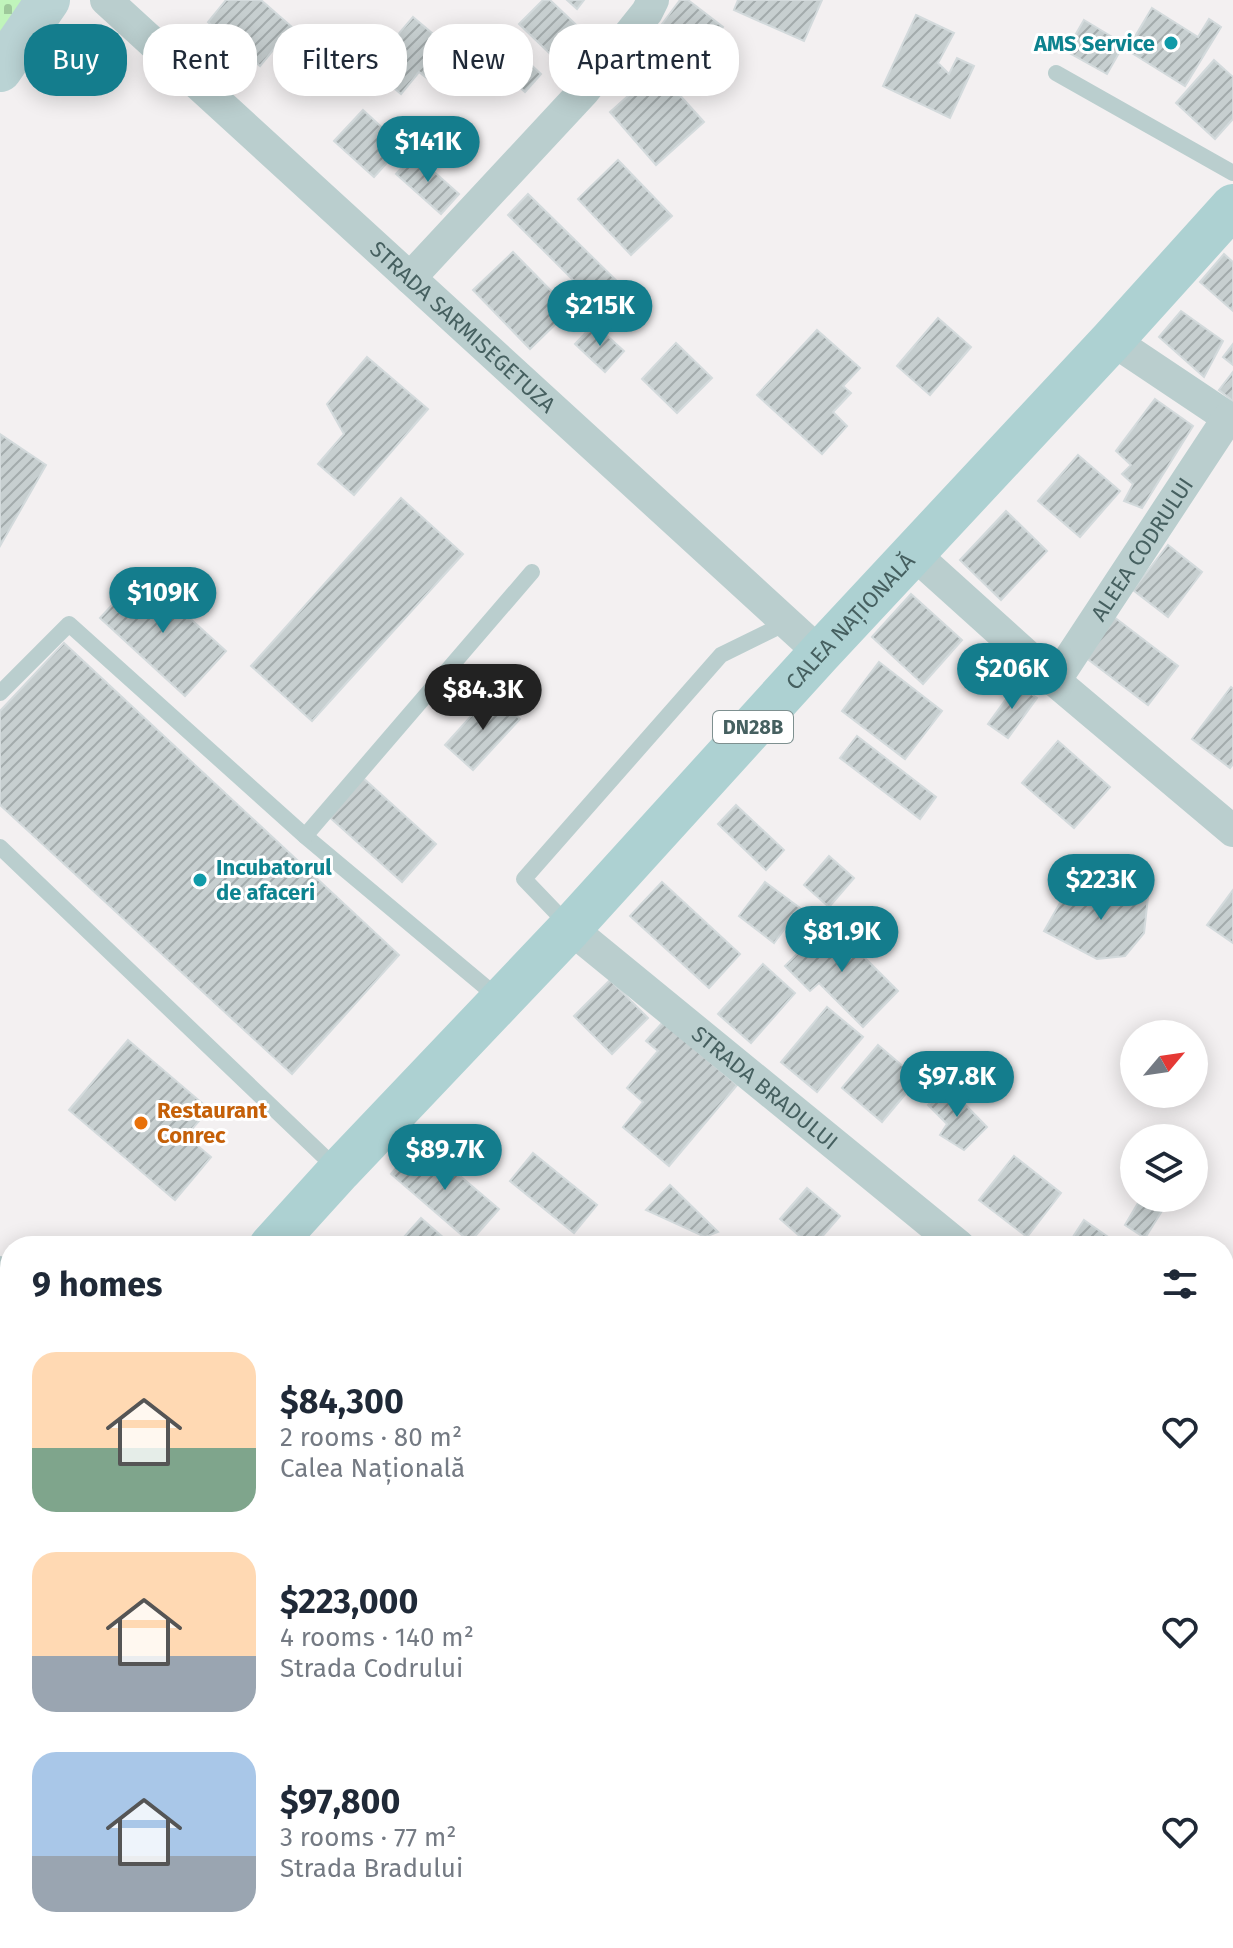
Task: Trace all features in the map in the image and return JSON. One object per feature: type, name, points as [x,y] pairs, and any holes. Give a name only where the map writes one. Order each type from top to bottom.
[{"type":"main road","points":[[0,70],[37,8]]},
{"type":"main road","name":"CALEA NAȚIONALĂ","points":[[280,1236],[570,928],[1233,206]]},
{"type":"street","name":"STRADA SARMISEGETUZA","points":[[106,0],[820,653]]},
{"type":"street","points":[[410,278],[584,91],[647,12],[653,0]]},
{"type":"street","points":[[1112,340],[1230,420]]},
{"type":"street","name":"ALEEA CODRULUI","points":[[1055,681],[1230,420]]},
{"type":"street","points":[[913,553],[1055,681],[1233,831]]},
{"type":"street","name":"STRADA BRADULUI","points":[[570,928],[940,1236]]},
{"type":"lane","points":[[1056,73],[1233,173]]},
{"type":"lane","points":[[305,836],[532,572]]},
{"type":"lane","points":[[570,928],[524,879],[721,655],[786,623]]},
{"type":"lane","points":[[0,693],[69,624],[305,836],[501,1000]]},
{"type":"lane","points":[[0,847],[339,1171]]},
{"type":"green space","points":[[0,0],[23,0],[0,70]]},
{"type":"building","points":[[226,0],[261,0],[289,24],[273,24],[273,50],[260,66],[257,63],[257,24],[208,22]]},
{"type":"building","points":[[543,0],[550,0],[575,24],[549,24],[549,53],[533,37],[533,24],[519,24]]},
{"type":"building","points":[[567,0],[584,0],[577,9]]},
{"type":"building","points":[[680,0],[688,0],[719,24],[662,24]]},
{"type":"building","points":[[738,0],[822,0],[804,41],[734,10]]},
{"type":"building","name":"AMS Service","points":[[1152,8],[1198,37],[1209,19],[1221,27],[1185,86],[1127,50]]},
{"type":"building","points":[[916,15],[954,33],[938,63],[949,74],[957,58],[974,66],[950,118],[883,86]]},
{"type":"building","points":[[413,17],[423,25],[423,75],[419,72],[407,87],[407,24]]},
{"type":"building","points":[[1084,20],[1124,44],[1107,74],[1066,51]]},
{"type":"building","points":[[1214,60],[1233,77],[1233,119],[1215,139],[1176,103]]},
{"type":"building","points":[[533,67],[541,74],[533,83]]},
{"type":"building","points":[[628,96],[680,96],[704,122],[656,165],[610,112]]},
{"type":"building","points":[[363,110],[402,146],[374,177],[334,141]]},
{"type":"building","points":[[414,154],[459,194],[441,214],[396,174]]},
{"type":"building","points":[[618,160],[672,216],[631,255],[578,199]]},
{"type":"building","points":[[528,194],[626,290],[599,306],[508,215]]},
{"type":"building","points":[[513,252],[570,310],[530,349],[473,290]]},
{"type":"building","points":[[1224,254],[1233,262],[1233,311],[1200,282]]},
{"type":"building","points":[[1181,311],[1223,341],[1204,377],[1159,337]]},
{"type":"building","points":[[938,318],[971,347],[930,395],[897,366]]},
{"type":"building","points":[[594,324],[624,351],[605,372],[575,344]]},
{"type":"building","points":[[817,330],[860,368],[843,386],[851,393],[833,412],[847,426],[822,454],[757,395]]},
{"type":"building","points":[[676,343],[712,378],[677,413],[642,379]]},
{"type":"building","points":[[1233,344],[1233,365],[1223,357]]},
{"type":"building","points":[[367,357],[428,409],[354,495],[318,464],[344,434],[327,404]]},
{"type":"building","points":[[1233,372],[1233,401],[1219,390]]},
{"type":"building","points":[[1155,399],[1193,426],[1142,508],[1124,501],[1133,484],[1122,474],[1131,465],[1116,451]]},
{"type":"building","points":[[0,434],[46,465],[0,546]]},
{"type":"building","points":[[1078,455],[1120,491],[1080,537],[1038,501]]},
{"type":"building","points":[[401,498],[463,554],[312,721],[251,666]]},
{"type":"building","points":[[1006,511],[1047,551],[1001,600],[960,560]]},
{"type":"building","points":[[1168,545],[1202,572],[1168,617],[1133,590]]},
{"type":"building","points":[[141,574],[226,651],[185,696],[100,618]]},
{"type":"building","points":[[911,594],[962,640],[923,684],[872,637]]},
{"type":"building","points":[[1114,617],[1178,666],[1148,705],[1085,657]]},
{"type":"building","name":"Incubatorul de afaceri","points":[[64,643],[399,955],[292,1074],[0,805],[0,711]]},
{"type":"building","points":[[879,662],[942,711],[905,759],[842,711]]},
{"type":"building","points":[[1017,684],[1037,698],[1008,738],[988,724]]},
{"type":"building","points":[[1231,687],[1233,764],[1230,768],[1192,739]]},
{"type":"building","points":[[492,693],[520,719],[473,770],[445,745]]},
{"type":"building","points":[[857,736],[936,797],[920,819],[840,758]]},
{"type":"building","points":[[1058,741],[1110,787],[1074,828],[1022,783]]},
{"type":"building","points":[[362,777],[436,844],[402,882],[327,815]]},
{"type":"building","points":[[736,805],[784,850],[766,870],[718,824]]},
{"type":"building","points":[[829,856],[854,878],[829,907],[804,885]]},
{"type":"building","points":[[662,882],[740,954],[709,988],[630,916]]},
{"type":"building","points":[[765,882],[800,908],[774,943],[739,916]]},
{"type":"building","points":[[1149,888],[1144,933],[1125,956],[1097,959],[1044,931],[1064,896]]},
{"type":"building","points":[[1233,890],[1233,943],[1207,925]]},
{"type":"building","points":[[829,922],[898,991],[863,1027],[819,983],[810,991],[785,966]]},
{"type":"building","points":[[763,964],[795,993],[751,1043],[718,1014]]},
{"type":"building","points":[[610,980],[648,1018],[612,1054],[574,1016]]},
{"type":"building","points":[[827,1007],[863,1037],[817,1092],[781,1062]]},
{"type":"building","points":[[663,1022],[737,1085],[669,1166],[623,1127],[643,1102],[627,1088],[658,1051],[646,1041]]},
{"type":"building","name":"Restaurant Conrec","points":[[128,1040],[209,1109],[186,1136],[211,1157],[175,1200],[69,1110]]},
{"type":"building","points":[[878,1045],[918,1079],[882,1122],[842,1088]]},
{"type":"building","points":[[947,1086],[987,1127],[964,1150],[940,1135],[947,1124],[928,1105]]},
{"type":"building","points":[[419,1141],[499,1209],[475,1236],[463,1236],[391,1174]]},
{"type":"building","points":[[533,1153],[597,1205],[574,1233],[510,1181]]},
{"type":"building","points":[[1014,1156],[1061,1193],[1028,1236],[979,1200]]},
{"type":"building","points":[[670,1185],[718,1232],[703,1236],[646,1210]]},
{"type":"building","points":[[807,1188],[840,1216],[823,1236],[800,1236],[780,1219]]},
{"type":"building","points":[[1133,1212],[1161,1212],[1146,1236],[1125,1225]]},
{"type":"building","points":[[421,1218],[442,1236],[405,1236]]},
{"type":"building","points":[[1084,1220],[1107,1236],[1074,1236]]},
{"type":"place","name":"AMS Service","points":[[1171,43]]},
{"type":"place","name":"Incubatorul de afaceri","points":[[200,880]]},
{"type":"place","name":"Restaurant Conrec","points":[[141,1123]]}]
